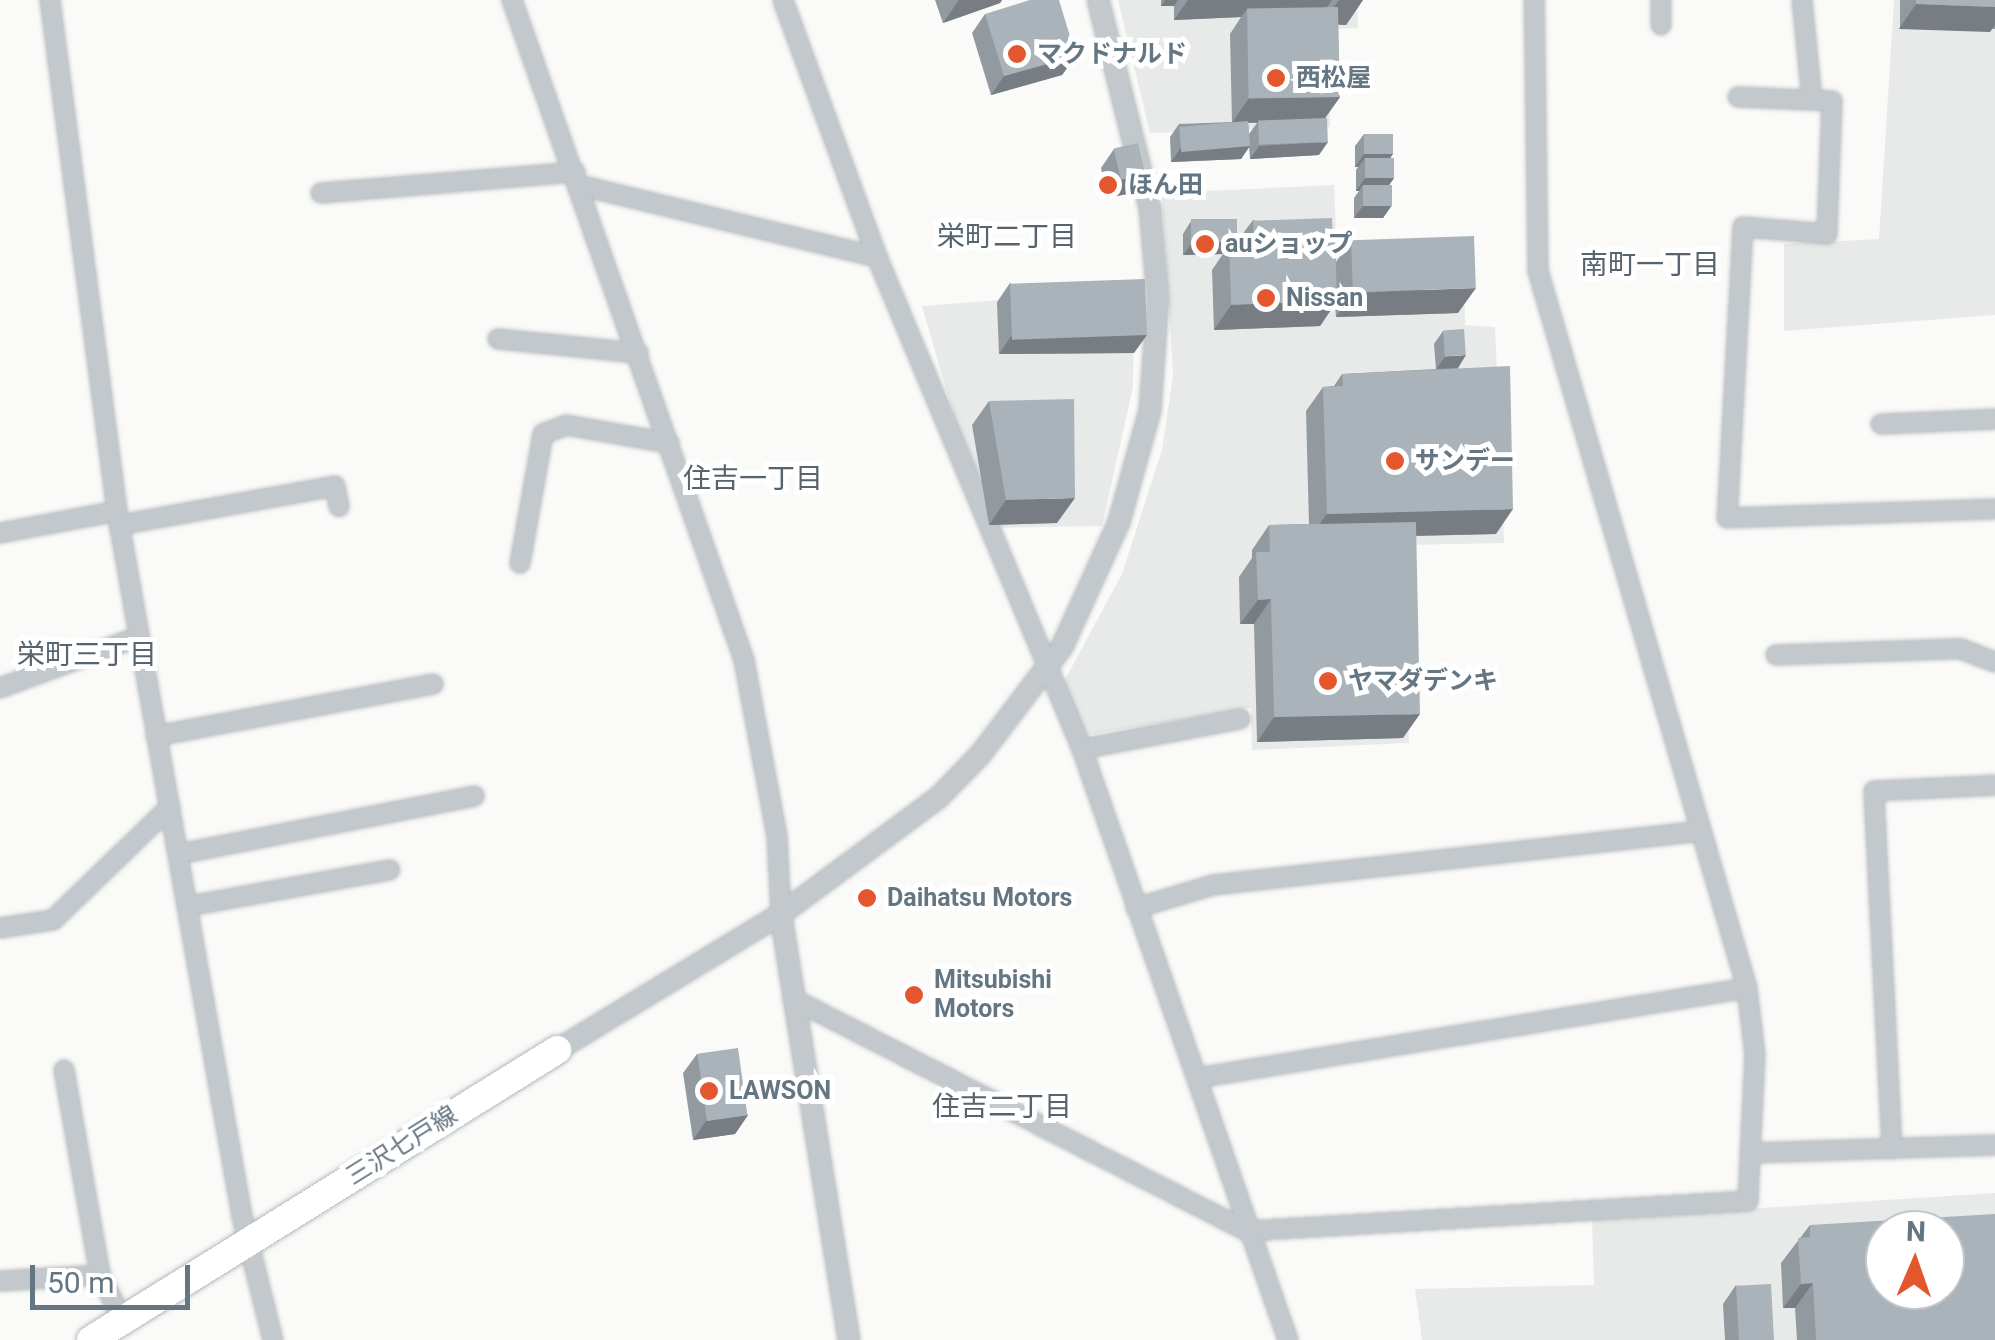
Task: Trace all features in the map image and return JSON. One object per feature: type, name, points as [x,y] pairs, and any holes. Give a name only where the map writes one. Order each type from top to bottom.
[{"type":"main road","name":"三沢七戸線","points":[[92,1340],[558,1050]]},
{"type":"street","points":[[50,0],[118,518],[249,1244],[273,1340]]},
{"type":"street","points":[[512,0],[669,443],[757,712],[793,1000],[854,1337]]},
{"type":"street","points":[[783,0],[877,257],[1082,749],[1288,1340]]},
{"type":"street","points":[[558,1050],[781,914],[939,796],[1048,666],[1114,538],[1154,375],[1150,208],[1098,0]]},
{"type":"street","points":[[793,1000],[1247,1231],[1748,1201],[1753,1153],[1748,988],[1538,272],[1534,0]]},
{"type":"street","points":[[1660,0],[1661,24]]},
{"type":"street","points":[[1802,0],[1812,100]]},
{"type":"street","points":[[1738,97],[1832,100],[1828,234],[1743,228],[1727,518],[1995,509]]},
{"type":"street","points":[[321,193],[577,179],[877,257]]},
{"type":"street","points":[[498,339],[638,353]]},
{"type":"street","points":[[1881,424],[1995,419]]},
{"type":"street","points":[[520,563],[543,434],[566,425],[669,443]]},
{"type":"street","points":[[0,533],[335,486],[340,507]]},
{"type":"street","points":[[0,688],[138,637]]},
{"type":"street","points":[[1776,655],[1960,649],[1995,662]]},
{"type":"street","points":[[156,736],[433,684]]},
{"type":"street","points":[[1082,749],[1240,719]]},
{"type":"street","points":[[1892,1148],[1874,791],[1995,785]]},
{"type":"street","points":[[179,854],[474,796]]},
{"type":"street","points":[[0,928],[53,920],[170,807]]},
{"type":"street","points":[[1136,908],[1212,886],[1700,831]]},
{"type":"street","points":[[188,906],[390,870]]},
{"type":"street","points":[[1197,1078],[1748,988]]},
{"type":"street","points":[[64,1070],[100,1275],[123,1321]]},
{"type":"street","points":[[1753,1153],[1995,1145]]},
{"type":"street","points":[[0,1282],[100,1275]]},
{"type":"shaded area","points":[[1118,0],[1357,0],[1358,28],[1329,29],[1330,127],[1150,133]]},
{"type":"shaded area","points":[[1894,0],[1995,0],[1995,315],[1784,331],[1784,244],[1879,239]]},
{"type":"shaded area","points":[[1334,185],[1337,258],[1464,253],[1465,325],[1495,327],[1504,543],[1404,545],[1409,743],[1252,750],[1251,708],[1080,736],[1062,685],[1122,574],[1162,450],[1173,375],[1162,193]]},
{"type":"shaded area","points":[[1134,290],[1133,387],[1102,526],[986,528],[922,306]]},
{"type":"shaded area","points":[[1995,1193],[1995,1340],[1422,1340],[1415,1289],[1594,1285],[1592,1219]]},
{"type":"building","points":[[1030,0],[1059,0],[1076,56],[1004,76],[985,14]]},
{"type":"building","points":[[1916,0],[1995,0],[1995,7],[1916,4]]},
{"type":"building","points":[[1338,7],[1340,97],[1249,99],[1247,9]]},
{"type":"building","points":[[1327,118],[1328,142],[1259,144],[1258,120]]},
{"type":"building","points":[[1248,121],[1250,146],[1181,152],[1179,127]]},
{"type":"building","points":[[1364,134],[1393,134],[1393,154],[1364,154]]},
{"type":"building","points":[[1138,143],[1145,174],[1121,180],[1114,149]]},
{"type":"building","points":[[1365,158],[1394,158],[1394,178],[1365,178]]},
{"type":"building","points":[[1363,185],[1392,185],[1392,206],[1363,206]]},
{"type":"building","points":[[1332,218],[1333,241],[1254,244],[1253,221]]},
{"type":"building","points":[[1191,219],[1237,219],[1237,242],[1191,242]]},
{"type":"building","points":[[1474,236],[1476,288],[1353,292],[1351,240]]},
{"type":"building","points":[[1335,241],[1337,301],[1231,305],[1229,245]]},
{"type":"building","points":[[1145,279],[1147,335],[1012,340],[1010,284]]},
{"type":"building","points":[[1464,329],[1466,355],[1445,356],[1443,330]]},
{"type":"building","points":[[1510,366],[1513,509],[1327,514],[1323,387],[1343,386],[1342,374]]},
{"type":"building","points":[[1074,399],[1075,498],[1006,500],[989,401]]},
{"type":"building","name":"ヤマダデンキ","points":[[1416,522],[1420,714],[1274,717],[1271,599],[1258,600],[1256,552],[1270,552],[1269,525]]},
{"type":"building","points":[[738,1048],[747,1115],[707,1121],[697,1054]]},
{"type":"building","points":[[1995,1214],[1995,1340],[1816,1340],[1813,1283],[1801,1284],[1798,1238],[1810,1237],[1810,1225],[1865,1222],[1865,1310],[1965,1310],[1965,1216]]},
{"type":"building","points":[[1771,1284],[1774,1340],[1739,1340],[1736,1286]]},
{"type":"place","name":"マクドナルド","points":[[1017,54]]},
{"type":"place","name":"西松屋","points":[[1276,78]]},
{"type":"place","name":"ほん田","points":[[1108,185]]},
{"type":"place","name":"auショップ","points":[[1205,244]]},
{"type":"place","name":"Nissan","points":[[1266,298]]},
{"type":"place","name":"サンデー","points":[[1395,461]]},
{"type":"place","name":"ヤマダデンキ","points":[[1328,681]]},
{"type":"place","name":"Daihatsu Motors","points":[[867,898]]},
{"type":"place","name":"Mitsubishi Motors","points":[[914,995]]},
{"type":"place","name":"LAWSON","points":[[709,1091]]},
{"type":"district","name":"栄町二丁目","points":[[1007,237]]},
{"type":"district","name":"南町一丁目","points":[[1650,265]]},
{"type":"district","name":"住吉一丁目","points":[[753,479]]},
{"type":"district","name":"栄町三丁目","points":[[87,655]]},
{"type":"district","name":"住吉二丁目","points":[[1002,1107]]}]
